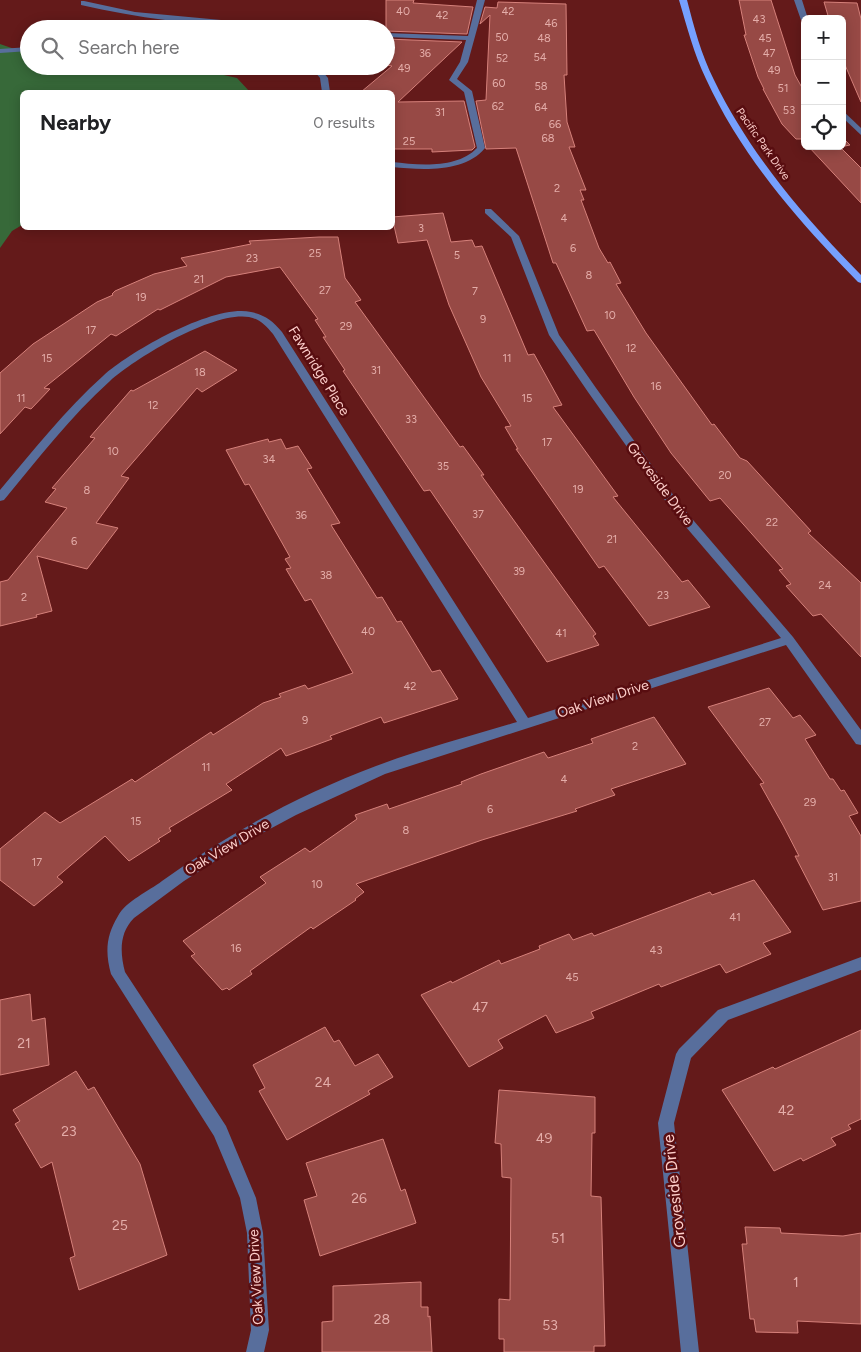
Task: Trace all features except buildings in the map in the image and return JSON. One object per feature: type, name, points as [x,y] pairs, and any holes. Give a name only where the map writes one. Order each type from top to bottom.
[{"type":"main road","name":"Pacific Park Drive","points":[[683,0],[690,31],[701,60],[711,85],[728,116],[784,194],[861,280]]},
{"type":"street","points":[[395,164],[419,166],[458,163],[476,155],[481,148],[468,91],[453,80],[464,62],[481,0]]},
{"type":"street","points":[[798,0],[803,15]]},
{"type":"street","points":[[84,3],[135,14],[199,20]]},
{"type":"street","points":[[395,36],[471,38]]},
{"type":"street","points":[[0,51],[20,50]]},
{"type":"street","points":[[322,75],[324,78],[326,90]]},
{"type":"street","points":[[846,116],[861,133]]},
{"type":"street","name":"Groveside Drive","points":[[488,211],[514,236],[554,335],[592,390],[678,510],[789,640],[861,740]]},
{"type":"street","name":"Fawnridge Place","points":[[0,498],[60,425],[112,374],[152,348],[196,324],[222,316],[246,314],[264,318],[277,332],[525,724]]},
{"type":"street","name":"Oak View Drive","points":[[255,1352],[260,1330],[256,1233],[248,1198],[220,1130],[118,974],[112,949],[124,918],[174,880],[250,831],[318,796],[380,770],[789,640]]},
{"type":"street","name":"Groveside Drive","points":[[690,1352],[666,1123],[684,1054],[723,1015],[861,963]]},
{"type":"green space","points":[[0,44],[20,51],[20,75],[224,75],[237,78],[248,90],[20,90],[20,226],[12,231],[0,248]]}]
